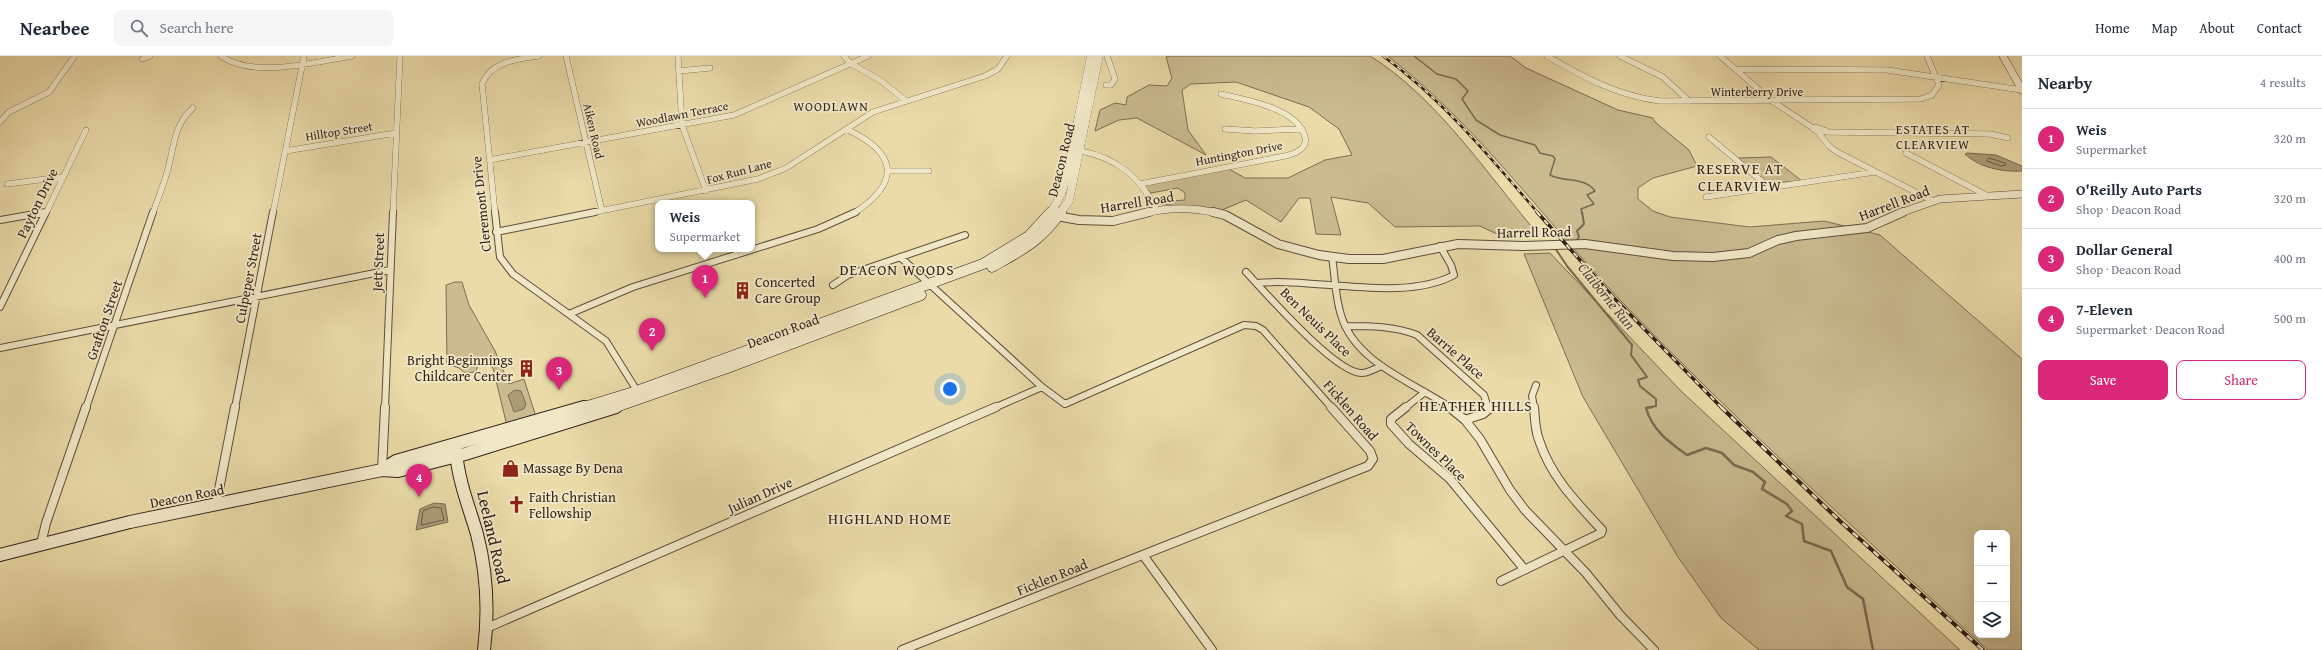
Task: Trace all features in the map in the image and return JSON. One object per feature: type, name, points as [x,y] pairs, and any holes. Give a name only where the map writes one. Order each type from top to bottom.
[{"type":"main road","name":"Deacon Road","points":[[1054,215],[1064,184],[1091,56]]},
{"type":"main road","name":"Deacon Road","points":[[0,555],[130,522],[382,470],[398,471],[456,451],[639,394],[932,287],[974,275],[1013,257],[1036,241],[1054,215],[1068,201],[1072,191],[1081,151],[1099,56]]},
{"type":"main road","name":"Leeland Road","points":[[456,451],[457,467],[486,572],[489,596],[489,627],[484,650]]},
{"type":"street","points":[[142,59],[150,56]]},
{"type":"street","points":[[221,56],[235,64],[252,67],[303,63],[352,56]]},
{"type":"street","name":"Culpeper Street","points":[[216,505],[304,56]]},
{"type":"street","name":"Jett Street","points":[[382,470],[400,56]]},
{"type":"street","name":"Cleremont Drive","points":[[539,56],[500,65],[482,80],[496,232],[500,257],[507,269],[606,341],[639,394]]},
{"type":"street","name":"Aiken Road","points":[[566,56],[602,211]]},
{"type":"street","points":[[678,56],[682,125],[706,190]]},
{"type":"street","points":[[844,56],[850,63],[880,80],[905,100]]},
{"type":"street","name":"Woodlawn Terrace","points":[[489,160],[682,125],[744,111],[868,56]]},
{"type":"street","name":"Fox Run Lane","points":[[656,200],[746,182],[778,172],[873,112],[905,100],[984,76],[998,69],[1007,56]]},
{"type":"street","points":[[1106,85],[1111,85],[1115,79],[1107,56]]},
{"type":"street","name":"Winterberry Drive","points":[[1547,56],[1623,95],[1654,101],[1918,99],[1936,92],[1939,85],[1937,77]]},
{"type":"street","points":[[1620,56],[1664,77],[1689,101]]},
{"type":"street","points":[[1720,56],[1772,101],[1824,133],[1990,134],[2008,138]]},
{"type":"street","points":[[1927,56],[1937,77]]},
{"type":"street","points":[[2003,56],[2022,90]]},
{"type":"street","points":[[0,122],[10,111],[37,100],[49,92],[74,57]]},
{"type":"street","points":[[679,71],[710,68]]},
{"type":"street","points":[[1736,69],[1874,69],[2022,90]]},
{"type":"street","points":[[1221,94],[1278,110],[1294,120],[1302,129]]},
{"type":"street","name":"Grafton Street","points":[[41,544],[46,523],[168,169],[175,140],[184,116],[193,108]]},
{"type":"street","points":[[755,249],[808,232],[847,217],[863,207],[884,185],[888,171],[885,156],[878,146],[865,137],[846,129]]},
{"type":"street","points":[[1225,129],[1255,131],[1302,129]]},
{"type":"street","name":"Huntington Drive","points":[[1140,184],[1291,155],[1300,150],[1305,143],[1306,138],[1302,129]]},
{"type":"street","points":[[1816,129],[1824,133],[1833,150],[1932,201]]},
{"type":"street","name":"Payton Drive","points":[[0,307],[86,130]]},
{"type":"street","name":"Hilltop Street","points":[[285,151],[396,133]]},
{"type":"street","points":[[1709,137],[1770,188]]},
{"type":"street","points":[[1081,151],[1114,159],[1129,171],[1140,184],[1157,210]]},
{"type":"street","points":[[1906,153],[1986,195]]},
{"type":"street","points":[[888,171],[929,171]]},
{"type":"street","points":[[1706,197],[1875,172]]},
{"type":"street","points":[[7,184],[62,177]]},
{"type":"street","name":"Harrell Road","points":[[1054,215],[1079,220],[1113,222],[1157,210],[1187,208],[1216,212],[1278,244],[1332,257],[1383,259],[1440,246],[1458,244],[1585,244],[1672,256],[1740,255],[1787,238],[1867,228],[1907,210],[1932,201],[1954,197],[2022,194]]},
{"type":"street","name":"Fox Run Lane","points":[[496,232],[655,200]]},
{"type":"street","points":[[0,220],[46,212]]},
{"type":"street","points":[[833,285],[848,275],[965,235]]},
{"type":"street","name":"Ben Neuis Place","points":[[1257,283],[1276,281],[1336,283],[1404,288],[1449,278],[1454,272],[1440,246]]},
{"type":"street","points":[[570,314],[607,295],[744,252]]},
{"type":"street","name":"Ficklen Road","points":[[900,257],[1042,387],[1065,404],[1244,325],[1252,325],[1263,330],[1372,455],[1373,462],[1368,466],[902,650]]},
{"type":"street","points":[[1332,257],[1339,310],[1345,326],[1362,349],[1382,366],[1451,408],[1465,420],[1489,449],[1500,474],[1517,499],[1564,552],[1587,574],[1621,616],[1654,650]]},
{"type":"street","points":[[0,348],[390,270]]},
{"type":"street","name":"Ben Neuis Place","points":[[1246,272],[1307,335],[1346,369],[1362,373],[1382,366]]},
{"type":"street","name":"Barrie Place","points":[[1345,326],[1372,326],[1404,330],[1422,338],[1484,395],[1488,410],[1483,414],[1465,420]]},
{"type":"street","points":[[1501,581],[1564,552],[1601,533],[1602,530],[1563,488],[1549,467],[1538,439],[1532,396],[1536,385]]},
{"type":"street","name":"Julian Drive","points":[[489,627],[1042,387]]},
{"type":"street","name":"Townes Place","points":[[1425,392],[1391,419],[1392,424],[1417,451],[1450,480],[1525,570]]},
{"type":"street","points":[[1142,555],[1212,650]]},
{"type":"shaded area","points":[[1370,56],[1393,72],[1438,113],[1479,160],[1535,231],[1499,235],[1480,226],[1395,227],[1368,203],[1331,197],[1341,235],[1316,234],[1310,198],[1299,198],[1281,222],[1246,200],[1222,210],[1159,204],[1156,199],[1166,196],[1172,201],[1185,200],[1185,193],[1178,188],[1151,193],[1142,184],[1229,169],[1245,178],[1288,178],[1325,160],[1352,155],[1339,129],[1309,107],[1236,82],[1191,84],[1182,90],[1188,130],[1206,155],[1137,118],[1119,120],[1095,131],[1100,110],[1115,103],[1126,105],[1127,97],[1149,85],[1167,86],[1172,78],[1166,57]]},
{"type":"shaded area","points":[[1388,56],[1510,56],[1526,68],[1618,110],[1653,118],[1655,122],[1689,150],[1697,166],[1653,178],[1638,188],[1638,199],[1653,211],[1670,217],[1750,227],[1824,221],[1880,235],[2022,359],[2022,650],[1988,650],[1975,638],[2010,638],[2010,530],[1974,530],[1974,637],[1756,436],[1666,347],[1593,271],[1510,174],[1452,112],[1421,83]]},
{"type":"shaded area","points":[[1771,157],[1802,181],[1768,183],[1738,158]]},
{"type":"shaded area","points":[[1550,253],[1681,391],[1960,650],[1759,650],[1721,618],[1678,557],[1583,397],[1524,254]]},
{"type":"shaded area","points":[[455,282],[462,282],[469,305],[495,351],[509,384],[524,379],[536,417],[507,426],[493,368],[486,362],[481,361],[476,372],[465,373],[459,368],[447,364],[446,285]]},
{"type":"water","points":[[1965,154],[1996,155],[2022,166],[2022,171],[1999,170],[1984,166],[1971,159]]},
{"type":"water","points":[[515,390],[521,391],[526,404],[524,409],[514,412],[508,395]]},
{"type":"water","points":[[434,503],[445,504],[448,522],[416,530],[420,509]]},
{"type":"waterway","name":"Claiborne Run","points":[[1414,56],[1437,74],[1456,79],[1468,91],[1462,99],[1476,120],[1500,135],[1535,145],[1540,153],[1553,156],[1555,159],[1550,175],[1562,179],[1580,181],[1591,186],[1595,191],[1587,195],[1594,204],[1581,209],[1582,213]]},
{"type":"waterway","name":"Claiborne Run","points":[[1576,241],[1579,237],[1577,231],[1584,224],[1582,212]]},
{"type":"waterway","name":"Claiborne Run","points":[[1555,248],[1567,266],[1632,345],[1631,355],[1647,377],[1638,380],[1640,386],[1656,399],[1656,406],[1650,407]]},
{"type":"waterway","name":"Claiborne Run","points":[[1650,407],[1646,408],[1652,423],[1662,435],[1674,445],[1687,455],[1706,448],[1722,453],[1734,465],[1753,472],[1765,482],[1762,489],[1787,504],[1792,511],[1786,516],[1802,524],[1804,541],[1831,551],[1847,587],[1863,599],[1873,650]]},
{"type":"railway","points":[[1383,56],[1405,73],[1446,110],[1484,150],[1538,213]]},
{"type":"railway","points":[[1537,212],[1614,298],[1721,407]]},
{"type":"railway","points":[[1721,407],[1841,522],[1983,650]]},
{"type":"place","name":"Concerted Care Group","points":[[742,290]]},
{"type":"place","name":"Weis","points":[[705,298]]},
{"type":"place","name":"O'Reilly Auto Parts","points":[[652,351]]},
{"type":"place","name":"Bright Beginnings Childcare Center","points":[[526,368]]},
{"type":"place","name":"Dollar General","points":[[559,390]]},
{"type":"place","name":"Massage By Dena","points":[[510,468]]},
{"type":"place","name":"7-Eleven","points":[[419,497]]},
{"type":"place","name":"Faith Christian Fellowship","points":[[516,505]]},
{"type":"district","name":"WOODLAWN","points":[[831,106]]},
{"type":"district","name":"ESTATES AT CLEARVIEW","points":[[1933,136]]},
{"type":"district","name":"RESERVE AT CLEARVIEW","points":[[1740,176]]},
{"type":"district","name":"DEACON WOODS","points":[[897,269]]},
{"type":"district","name":"HEATHER HILLS","points":[[1476,405]]},
{"type":"district","name":"HIGHLAND HOME","points":[[890,518]]}]
